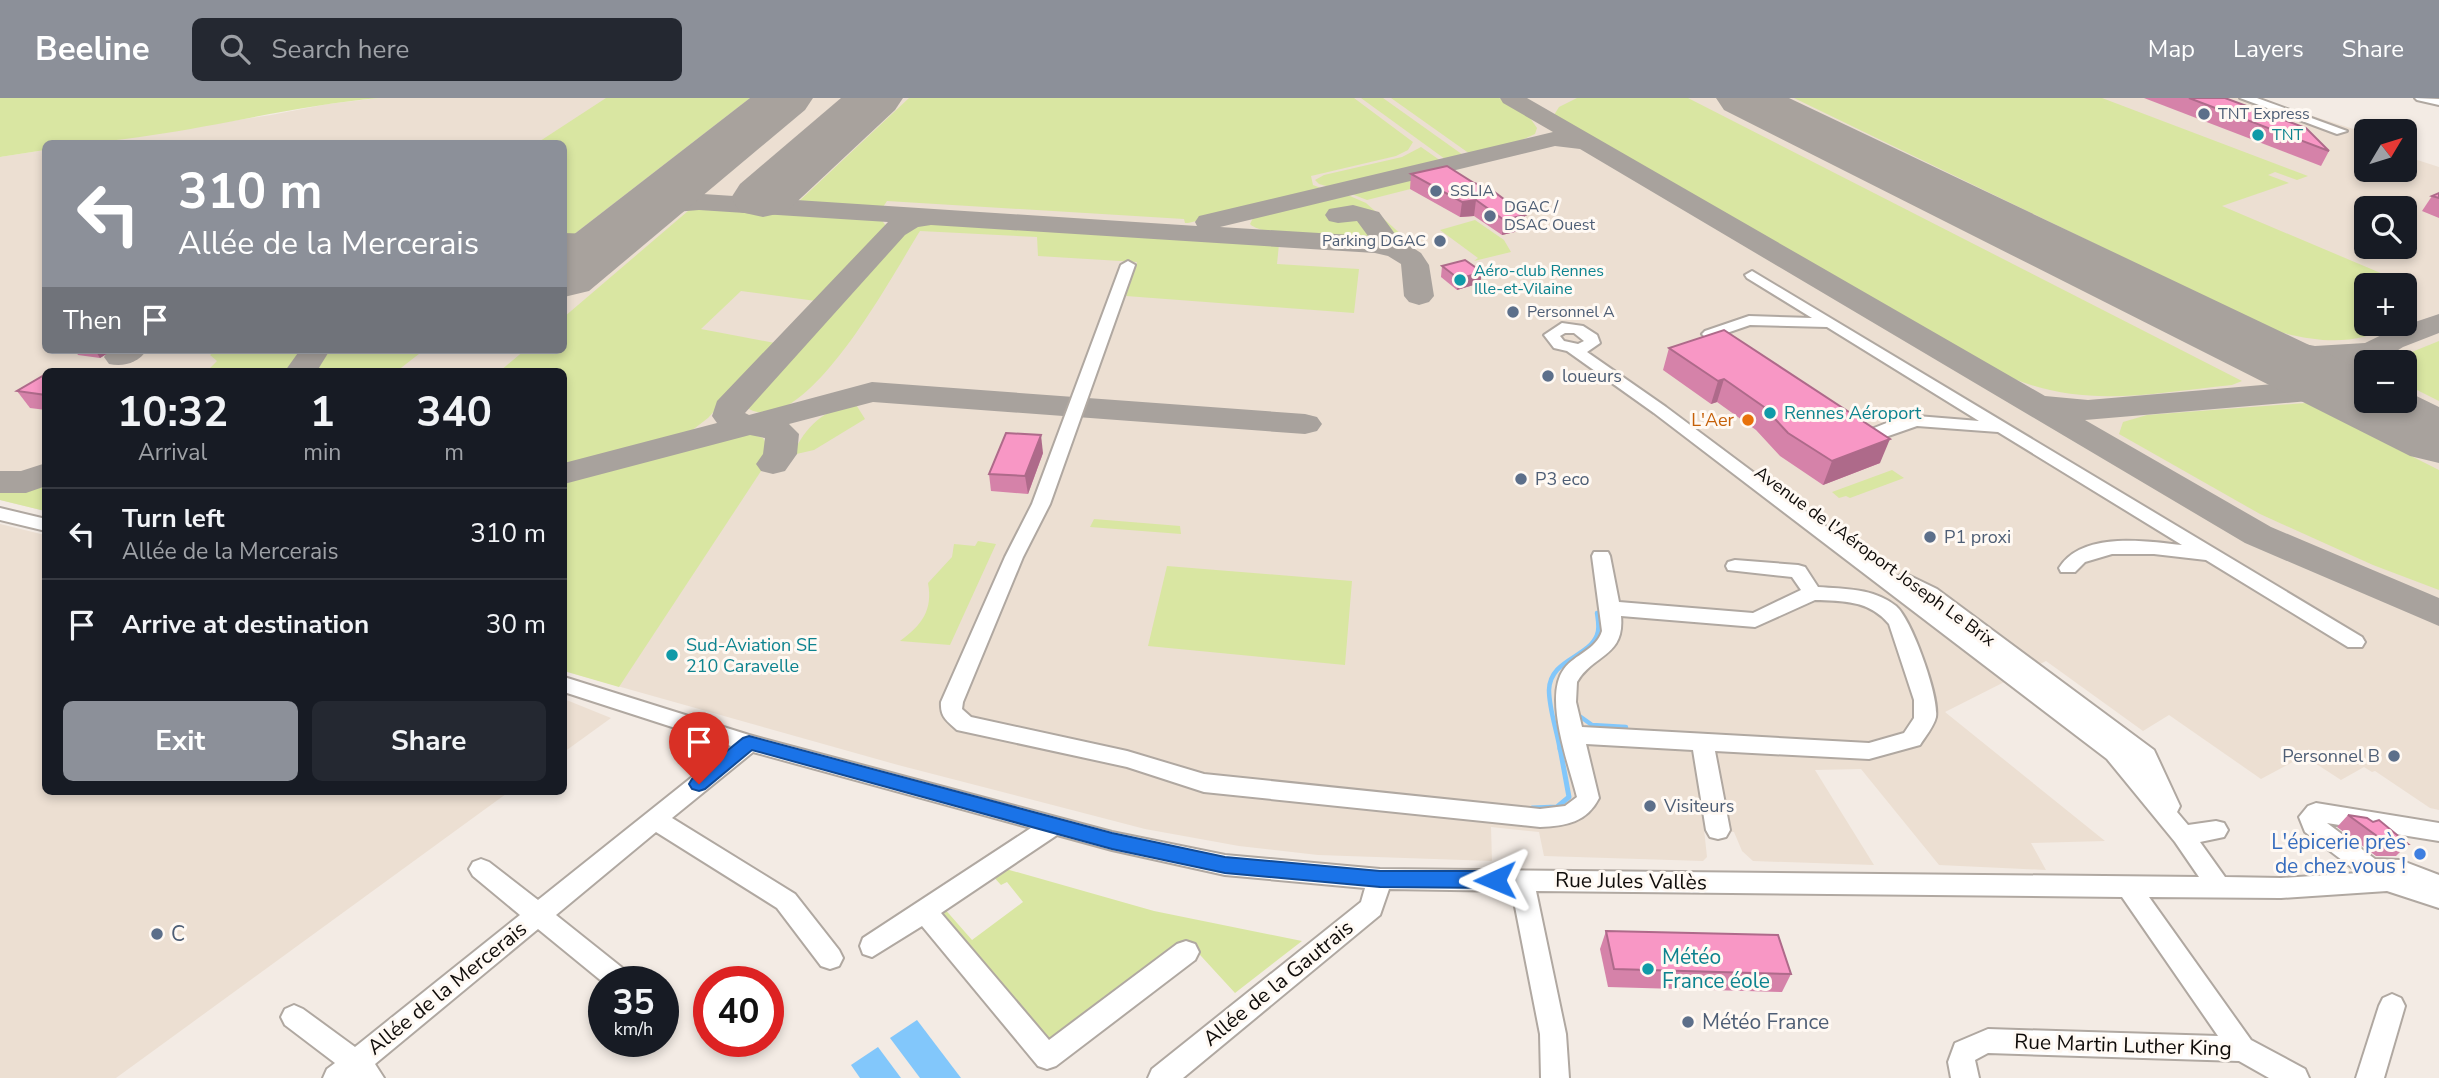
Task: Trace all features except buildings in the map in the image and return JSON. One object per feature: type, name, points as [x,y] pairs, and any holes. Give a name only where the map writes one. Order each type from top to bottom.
[{"type":"street","points":[[2246,98],[2341,131]]},
{"type":"street","points":[[2421,98],[2439,102]]},
{"type":"street","points":[[1128,265],[1097,356],[1065,433],[1041,503],[1014,557],[952,702],[951,712],[956,719],[965,724],[1127,759],[1204,783],[1540,818],[1575,813],[1584,807],[1588,798],[1565,695],[1567,680],[1579,665],[1606,644],[1612,630],[1601,556]]},
{"type":"street","points":[[1752,275],[2355,642]]},
{"type":"street","points":[[1710,334],[1749,320],[1832,323]]},
{"type":"street","name":"Avenue de l'Aéroport Joseph Le Brix","points":[[1582,347],[1625,372],[1641,388],[1714,443],[1764,475],[2077,702],[2146,756],[2142,772],[2219,888]]},
{"type":"street","points":[[1865,438],[1899,424],[1917,421],[2003,427]]},
{"type":"street","points":[[0,514],[42,524]]},
{"type":"street","points":[[2068,568],[2072,562],[2103,548],[2211,554]]},
{"type":"street","points":[[1735,566],[1798,571],[1812,593]]},
{"type":"street","points":[[1573,735],[1868,751],[1896,746],[1912,739],[1926,719],[1925,700],[1898,622],[1889,611],[1860,596],[1812,593],[1755,620],[1609,608]]},
{"type":"street","name":"Rue Jules Vallès","points":[[567,686],[749,743],[1112,841],[1225,865],[1380,879],[2219,888],[2281,888],[2381,875]]},
{"type":"street","points":[[1702,741],[1718,830]]},
{"type":"street","name":"Allée de la Mercerais","points":[[294,1017],[354,1073],[539,914],[749,743]]},
{"type":"street","points":[[2439,832],[2316,812],[2305,825],[2381,875],[2439,898]]},
{"type":"street","points":[[655,819],[786,901],[830,958]]},
{"type":"street","points":[[872,946],[1054,825]]},
{"type":"street","points":[[2183,835],[2216,830]]},
{"type":"street","points":[[2381,875],[2386,866],[2401,869],[2439,886]]},
{"type":"street","name":"Allée de la Mercerais","points":[[481,869],[602,966]]},
{"type":"street","name":"Allée de la Gautrais","points":[[1162,1078],[1371,908],[1380,879]]},
{"type":"street","points":[[1522,879],[1553,1034],[1555,1078]]},
{"type":"street","name":"Rue Martin Luther King","points":[[2128,886],[2242,1049]]},
{"type":"street","points":[[925,911],[1047,1057],[1186,952]]},
{"type":"street","points":[[2370,1078],[2392,1006]]},
{"type":"street","name":"Rue Martin Luther King","points":[[1965,1078],[1960,1066],[1962,1053],[1971,1045],[1988,1041],[2242,1049]]},
{"type":"street","points":[[2242,1049],[2295,1078]]},
{"type":"shaded area","points":[[379,98],[2256,98],[2354,129],[2354,182],[2417,182],[2417,160],[2439,167],[2439,810],[2430,808],[2375,771],[2364,767],[2341,780],[2304,756],[2261,779],[2169,715],[2143,731],[2046,661],[1945,712],[2105,841],[2031,843],[2046,870],[1939,865],[1861,769],[1815,770],[1874,865],[1753,861],[1742,851],[1734,832],[1704,829],[1707,857],[1703,861],[1544,856],[1539,832],[1491,827],[1492,861],[1318,855],[1239,846],[1145,829],[898,765],[567,672],[567,368],[42,368],[42,510],[0,500],[0,157],[42,150],[42,354],[567,354],[567,140],[106,140]]},
{"type":"shaded area","name":"C","points":[[0,524],[42,534],[42,795],[505,795],[116,1078],[0,1078]]},
{"type":"shaded area","points":[[567,700],[611,718],[567,750]]},
{"type":"green space","points":[[0,98],[379,98],[296,109],[130,138],[42,140],[42,150],[0,157]]},
{"type":"green space","points":[[606,98],[750,98],[567,240],[567,140],[542,140]]},
{"type":"green space","points":[[909,98],[1354,98],[1413,142],[1408,150],[1396,156],[1311,176],[1313,185],[1326,190],[1188,223],[1185,223],[1184,219],[887,201],[881,210],[795,205]]},
{"type":"green space","points":[[1361,98],[1383,98],[1463,155],[1445,159]]},
{"type":"green space","points":[[1391,98],[1499,98],[1528,115],[1537,128],[1535,134],[1513,144],[1470,154]]},
{"type":"green space","points":[[1577,98],[1688,98],[2242,381],[2232,385],[2108,396],[2049,390],[2020,381],[1989,367],[1554,115],[1559,107]]},
{"type":"green space","points":[[1794,98],[2102,98],[2308,176],[2297,180],[2275,172],[2268,175],[2289,183],[2222,206],[2381,273],[2354,273],[2354,336],[2367,336],[2323,340],[2275,331]]},
{"type":"green space","points":[[1421,147],[1441,161],[1333,188],[1315,180],[1324,175],[1402,157]]},
{"type":"green space","points":[[1447,169],[1458,177],[1367,200],[1349,193]]},
{"type":"green space","points":[[1343,193],[1366,203],[1403,236],[1298,235],[1259,229],[1250,224],[1253,218],[1263,213]]},
{"type":"green space","points":[[695,205],[876,217],[886,226],[816,301],[741,291],[701,329],[775,343],[708,418],[686,435],[567,466],[567,368],[504,368],[520,354],[567,354],[567,314]]},
{"type":"green space","points":[[1475,220],[1504,240],[1511,252],[1474,261],[1478,258],[1440,230]]},
{"type":"green space","points":[[942,223],[1279,244],[1277,264],[1359,269],[1354,313],[1126,296],[1137,262],[1038,256],[1037,237],[920,231],[870,313],[822,377],[796,400],[772,412],[749,409],[751,401],[904,232],[920,224]]},
{"type":"green space","points":[[2439,341],[2439,401],[2417,390],[2417,350]]},
{"type":"green space","points":[[305,354],[294,368],[210,368],[217,361],[210,355]]},
{"type":"green space","points":[[322,354],[419,354],[401,368],[310,368]]},
{"type":"green space","points":[[855,403],[865,419],[814,450],[792,455],[804,435],[817,421],[833,410]]},
{"type":"green space","points":[[2306,403],[2439,470],[2439,590],[2373,565],[2260,514],[2119,434],[2123,422],[2147,415]]},
{"type":"green space","points":[[737,433],[763,438],[770,450],[769,459],[619,687],[567,672],[567,479]]},
{"type":"green space","points":[[1892,470],[1904,478],[1850,498],[1839,498],[1832,492]]},
{"type":"green space","points":[[42,479],[42,510],[0,500],[0,490],[16,489]]},
{"type":"green space","points":[[1094,519],[1180,526],[1181,534],[1090,527]]},
{"type":"green space","points":[[978,541],[996,544],[950,645],[900,641],[924,616],[929,601],[928,583],[952,557],[954,544],[975,546]]},
{"type":"green space","points":[[1167,566],[1352,581],[1345,665],[1148,646]]},
{"type":"green space","points":[[999,867],[1154,911],[1302,941],[1235,993],[1190,944],[1047,1048],[933,914],[943,907],[972,940],[1023,902],[1007,882],[1001,885],[991,874]]},
{"type":"water","points":[[917,1020],[961,1078],[920,1078],[890,1038]]},
{"type":"water","points":[[878,1047],[901,1078],[860,1078],[851,1065]]},
{"type":"waterway","points":[[1560,750],[1550,705],[1551,680],[1562,665],[1592,643],[1598,630],[1597,613]]},
{"type":"waterway","points":[[1578,715],[1592,725],[1626,727]]},
{"type":"waterway","points":[[1532,808],[1557,807],[1569,797],[1560,748]]},
{"type":"taxiway","points":[[1511,98],[2258,535],[2439,613]]},
{"type":"taxiway","points":[[1208,222],[1555,139],[1586,142]]},
{"type":"taxiway","points":[[685,179],[681,191],[684,196],[699,202]]},
{"type":"taxiway","points":[[640,214],[672,204],[699,202]]},
{"type":"taxiway","points":[[699,202],[1375,245],[1398,251],[1411,259],[1418,273],[1419,296]]},
{"type":"taxiway","points":[[1338,215],[1353,213],[1370,217],[1382,237],[1398,250]]},
{"type":"taxiway","points":[[750,425],[733,420],[728,416],[729,408],[895,229],[911,220],[930,217]]},
{"type":"taxiway","points":[[567,241],[595,242],[617,233]]},
{"type":"taxiway","points":[[2155,299],[2233,335],[2260,344],[2315,355],[2354,354]]},
{"type":"taxiway","points":[[2375,350],[2405,335],[2439,323]]},
{"type":"taxiway","points":[[120,357],[125,354]]},
{"type":"taxiway","points":[[303,368],[312,354]]},
{"type":"taxiway","points":[[2045,406],[2088,410],[2309,391],[2363,403],[2422,431]]},
{"type":"taxiway","points":[[750,425],[872,392],[1305,424]]},
{"type":"taxiway","points":[[567,473],[750,425]]},
{"type":"taxiway","points":[[750,425],[776,430],[782,434],[780,454],[773,464]]},
{"type":"taxiway","points":[[0,482],[26,482],[42,475]]},
{"type":"runway","points":[[567,274],[785,98]]},
{"type":"runway","points":[[763,198],[875,98]]},
{"type":"runway","points":[[1744,98],[2439,438]]},
{"type":"place","name":"TNT Express","points":[[2204,114]]},
{"type":"place","name":"TNT","points":[[2258,135]]},
{"type":"place","name":"SSLIA","points":[[1436,191]]},
{"type":"place","name":"DGAC / DSAC Ouest","points":[[1490,216]]},
{"type":"place","name":"Parking DGAC","points":[[1440,241]]},
{"type":"place","name":"Aéro-club Rennes Ille-et-Vilaine","points":[[1460,280]]},
{"type":"place","name":"Personnel A","points":[[1513,312]]},
{"type":"place","name":"loueurs","points":[[1548,376]]},
{"type":"place","name":"Rennes Aéroport","points":[[1770,413]]},
{"type":"place","name":"L'Aer","points":[[1748,420]]},
{"type":"place","name":"P3 eco","points":[[1521,479]]},
{"type":"place","name":"P1 proxi","points":[[1930,537]]},
{"type":"place","name":"Sud-Aviation SE 210 Caravelle","points":[[672,655]]},
{"type":"place","name":"Personnel B","points":[[2394,756]]},
{"type":"place","name":"Visiteurs","points":[[1650,806]]},
{"type":"place","name":"L'épicerie près de chez vous !","points":[[2420,854]]},
{"type":"place","name":"C","points":[[157,934]]},
{"type":"place","name":"Météo France éole","points":[[1648,969]]},
{"type":"place","name":"Météo France","points":[[1688,1022]]},
{"type":"route","points":[[699,784],[749,743],[1112,841],[1225,865],[1380,879],[1495,880]]}]
